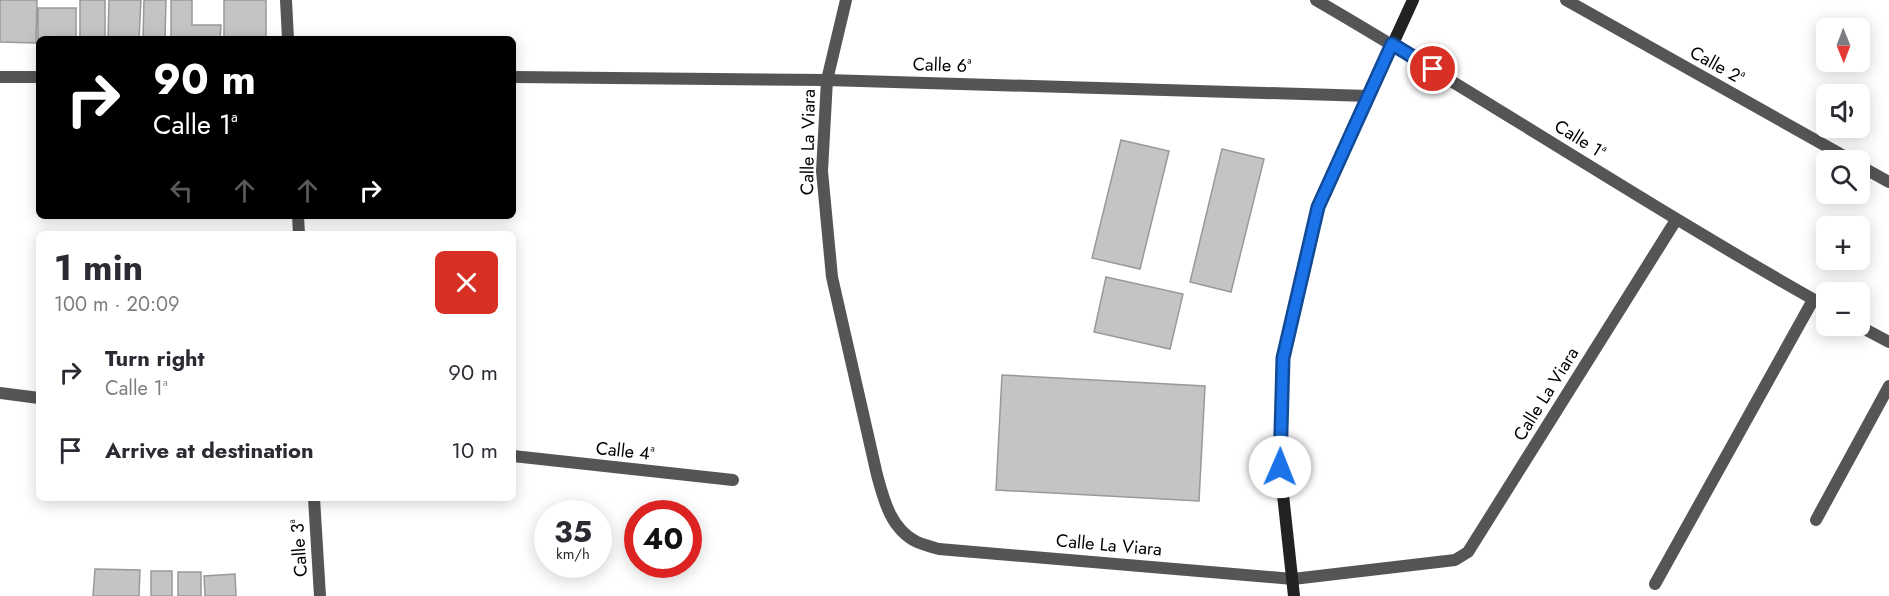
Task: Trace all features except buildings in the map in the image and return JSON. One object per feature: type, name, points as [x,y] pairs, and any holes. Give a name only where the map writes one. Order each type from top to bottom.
[{"type":"street","points":[[286,0],[288,36]]},
{"type":"street","name":"Calle La Viara","points":[[846,0],[827,80],[822,171],[832,277],[876,475],[885,505],[897,527],[916,541],[939,549],[1293,579],[1455,560],[1468,552],[1676,220]]},
{"type":"street","name":"Calle 1ª","points":[[1316,0],[1392,44],[1676,220],[1814,300]]},
{"type":"street","points":[[1294,596],[1280,467],[1283,358],[1318,207],[1413,0]]},
{"type":"street","name":"Calle 2ª","points":[[1566,0],[1833,150]]},
{"type":"street","points":[[0,77],[36,77]]},
{"type":"street","name":"Calle 6ª","points":[[516,77],[827,80],[1369,96]]},
{"type":"street","points":[[1870,172],[1889,182]]},
{"type":"street","points":[[1655,584],[1814,300]]},
{"type":"street","points":[[1870,332],[1889,342]]},
{"type":"street","points":[[1816,520],[1889,386]]},
{"type":"street","points":[[0,393],[36,398]]},
{"type":"street","name":"Calle 4ª","points":[[516,456],[733,480]]},
{"type":"street","name":"Calle 3ª","points":[[314,501],[320,596]]},
{"type":"route","points":[[1280,467],[1283,358],[1318,207],[1392,44],[1433,69]]}]
